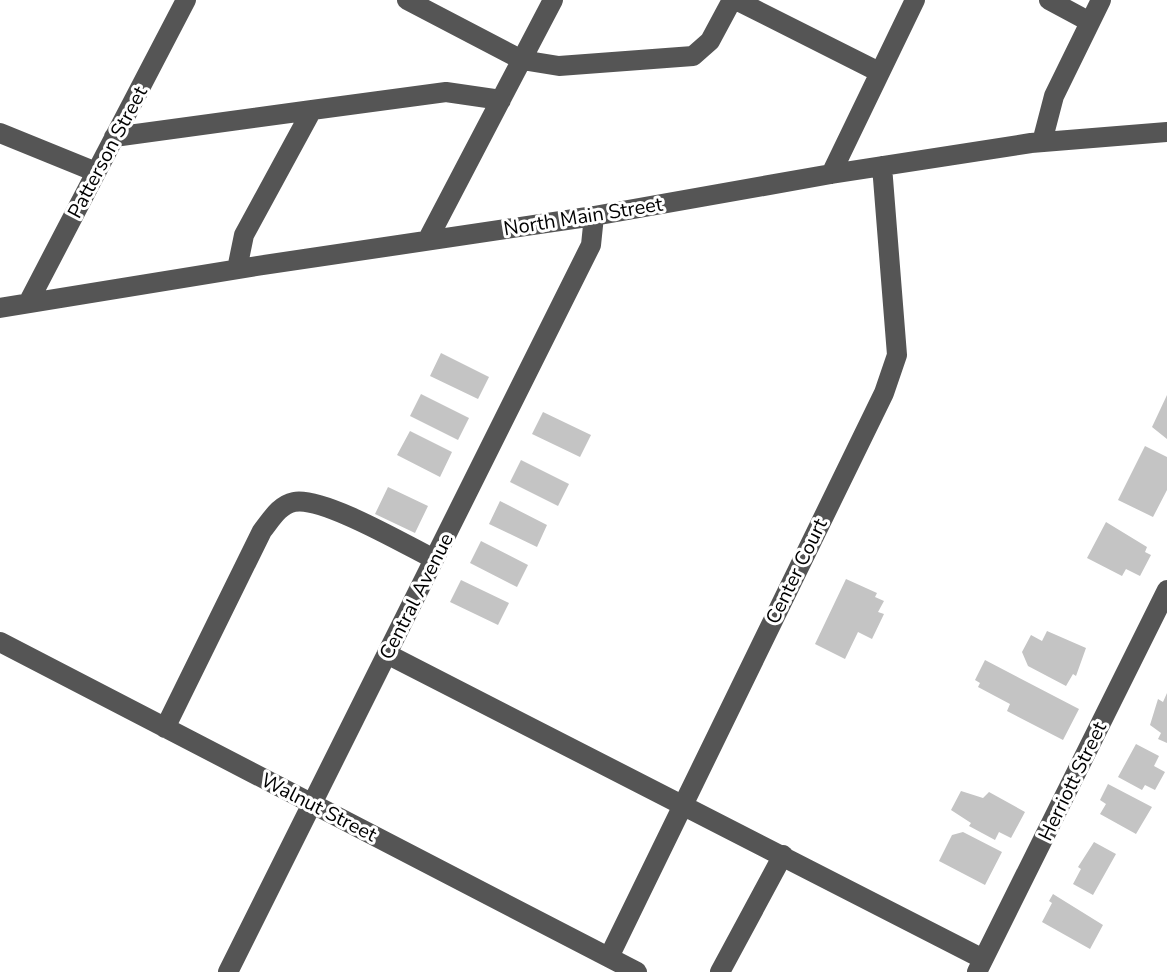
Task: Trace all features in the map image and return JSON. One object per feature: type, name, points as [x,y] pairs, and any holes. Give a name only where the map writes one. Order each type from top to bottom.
[{"type":"street","name":"Patterson Street","points":[[28,303],[186,0]]},
{"type":"street","points":[[407,0],[522,60],[559,66],[693,56],[710,41],[734,0],[879,72]]},
{"type":"street","points":[[428,239],[553,0]]},
{"type":"street","points":[[831,174],[915,0]]},
{"type":"street","points":[[1049,0],[1090,22]]},
{"type":"street","points":[[1042,142],[1054,96],[1101,0]]},
{"type":"street","points":[[114,137],[446,92],[501,100]]},
{"type":"street","points":[[237,269],[244,235],[312,110]]},
{"type":"street","name":"North Main Street","points":[[0,308],[428,239],[594,216],[882,166],[1042,142],[1167,132]]},
{"type":"street","points":[[0,133],[96,172]]},
{"type":"street","name":"Center Court","points":[[609,957],[684,805],[697,771],[884,393],[897,355],[882,166]]},
{"type":"street","name":"Central Avenue","points":[[228,972],[591,245],[594,216]]},
{"type":"street","points":[[165,728],[262,531],[280,508],[295,501],[322,505],[434,559]]},
{"type":"street","name":"Herriott Street","points":[[980,966],[1167,590]]},
{"type":"street","name":"Walnut Street","points":[[0,642],[637,972]]},
{"type":"street","points":[[387,654],[783,855],[980,966]]},
{"type":"street","points":[[720,972],[783,855]]},
{"type":"building","points":[[441,353],[489,377],[478,399],[430,376]]},
{"type":"building","points":[[421,394],[469,418],[458,440],[410,416]]},
{"type":"building","points":[[1167,395],[1167,439],[1152,427]]},
{"type":"building","points":[[543,412],[591,435],[580,457],[532,434]]},
{"type":"building","points":[[410,431],[452,452],[440,477],[397,455]]},
{"type":"building","points":[[1145,446],[1167,457],[1167,490],[1153,517],[1118,500]]},
{"type":"building","points":[[521,460],[569,484],[558,506],[510,482]]},
{"type":"building","points":[[388,487],[428,506],[415,533],[375,514]]},
{"type":"building","points":[[500,501],[547,525],[537,547],[489,524]]},
{"type":"building","points":[[1106,522],[1147,547],[1145,552],[1151,555],[1140,576],[1126,569],[1122,576],[1087,558]]},
{"type":"building","points":[[481,541],[528,565],[517,587],[470,563]]},
{"type":"building","points":[[846,579],[877,593],[875,597],[884,601],[878,612],[884,614],[872,639],[858,632],[845,659],[815,644]]},
{"type":"building","points":[[461,580],[509,603],[498,625],[450,602]]},
{"type":"building","points":[[1047,631],[1086,648],[1076,676],[1073,674],[1066,686],[1028,666],[1022,652],[1031,635],[1042,641]]},
{"type":"building","points":[[985,660],[1079,709],[1063,740],[1007,711],[1010,704],[978,687],[980,683],[975,680]]},
{"type":"building","points":[[1167,693],[1167,743],[1158,739],[1161,733],[1150,725],[1158,699],[1163,702]]},
{"type":"building","points":[[1136,744],[1159,756],[1154,766],[1165,772],[1155,790],[1145,785],[1142,790],[1118,777]]},
{"type":"building","points":[[1108,784],[1152,807],[1136,834],[1100,814],[1106,804],[1100,800]]},
{"type":"building","points":[[961,791],[983,798],[989,792],[1025,812],[1011,838],[999,832],[995,840],[969,826],[971,823],[951,810]]},
{"type":"building","points":[[963,832],[1002,852],[985,885],[939,861],[952,835]]},
{"type":"building","points":[[1094,842],[1116,854],[1093,895],[1073,884],[1081,869],[1078,867]]},
{"type":"building","points":[[1053,894],[1103,925],[1090,949],[1042,922]]}]
